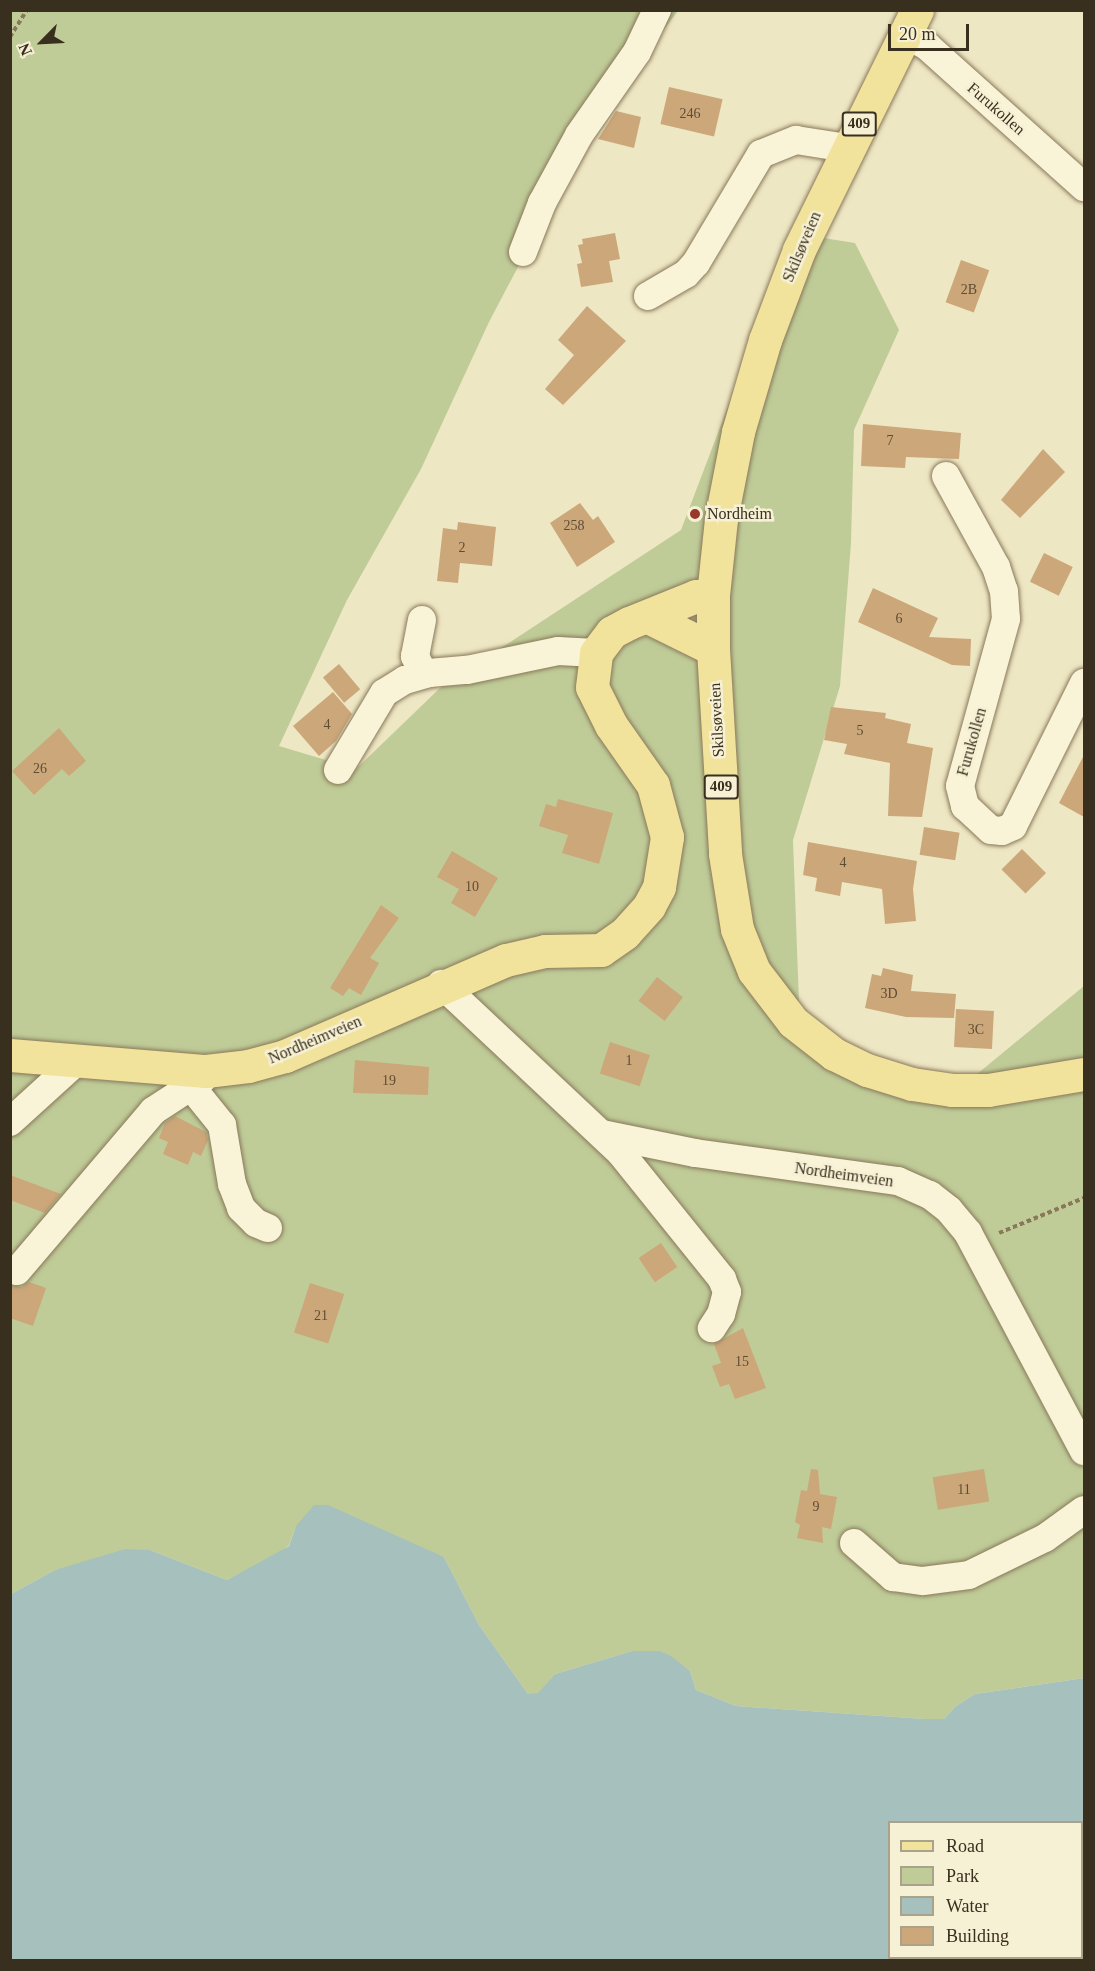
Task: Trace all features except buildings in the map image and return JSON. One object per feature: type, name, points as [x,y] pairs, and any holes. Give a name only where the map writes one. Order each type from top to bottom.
[{"type":"main road","name":"Skilsøveien","points":[[911,22],[847,148],[799,250],[759,361],[738,432],[721,519],[713,595],[713,649],[725,854],[737,929],[754,971],[775,1002],[793,1022],[834,1054],[867,1070],[912,1084],[988,1090],[1084,1074]]},
{"type":"main road","points":[[596,653],[612,632],[696,596],[713,595]]},
{"type":"main road","points":[[648,617],[713,649]]},
{"type":"main road","name":"Nordheimveien","points":[[10,1055],[197,1078],[285,1056],[441,984],[506,960],[545,951],[601,950],[625,933],[659,887],[666,859],[663,812],[653,785],[611,725],[592,687],[596,653]]},
{"type":"street","points":[[523,252],[542,203],[563,164],[637,52],[657,10]]},
{"type":"street","name":"Furukollen","points":[[911,22],[928,47],[1084,187]]},
{"type":"street","points":[[648,296],[686,274],[696,263],[761,154],[796,140],[847,148]]},
{"type":"street","name":"Furukollen","points":[[946,476],[996,567],[1004,591],[1006,619],[960,786],[965,806],[991,830],[1002,831],[1012,826],[1084,683]]},
{"type":"street","points":[[423,620],[415,656],[421,669],[429,674]]},
{"type":"street","points":[[338,770],[384,693],[405,680],[558,651],[596,653]]},
{"type":"street","points":[[441,984],[620,1152],[722,1279],[727,1292],[721,1314],[712,1328]]},
{"type":"street","points":[[10,1122],[76,1062]]},
{"type":"street","points":[[17,1271],[153,1111],[197,1078],[222,1125],[232,1184],[241,1208],[256,1223],[268,1228]]},
{"type":"street","name":"Nordheimveien","points":[[602,1134],[695,1153],[898,1181],[930,1195],[949,1210],[973,1244],[1084,1451]]},
{"type":"street","points":[[855,1543],[893,1577],[923,1581],[969,1575],[1046,1538],[1084,1510]]},
{"type":"path","points":[[10,37],[27,10]]},
{"type":"path","points":[[973,1244],[1084,1198]]},
{"type":"green space","points":[[11,11],[678,11],[642,58],[559,189],[489,322],[421,469],[347,600],[279,746],[356,769],[440,688],[681,530],[738,380],[811,236],[855,243],[899,330],[854,430],[851,543],[840,686],[793,840],[799,1003],[862,1073],[965,1084],[1084,986],[1084,1678],[975,1694],[956,1706],[944,1719],[925,1719],[736,1706],[696,1690],[690,1671],[660,1651],[632,1651],[555,1674],[538,1694],[528,1694],[479,1625],[444,1557],[296,1526],[289,1545],[282,1551],[227,1580],[150,1550],[55,1570],[11,1594]]},
{"type":"water","points":[[314,1505],[328,1505],[444,1557],[479,1625],[528,1694],[538,1693],[555,1674],[632,1651],[660,1651],[671,1656],[690,1671],[696,1690],[736,1706],[925,1719],[944,1719],[956,1706],[975,1694],[1084,1678],[1084,1960],[11,1960],[11,1594],[55,1570],[125,1549],[150,1550],[227,1580],[289,1546],[296,1526]]},
{"type":"place","name":"Nordheim","points":[[695,514]]}]
